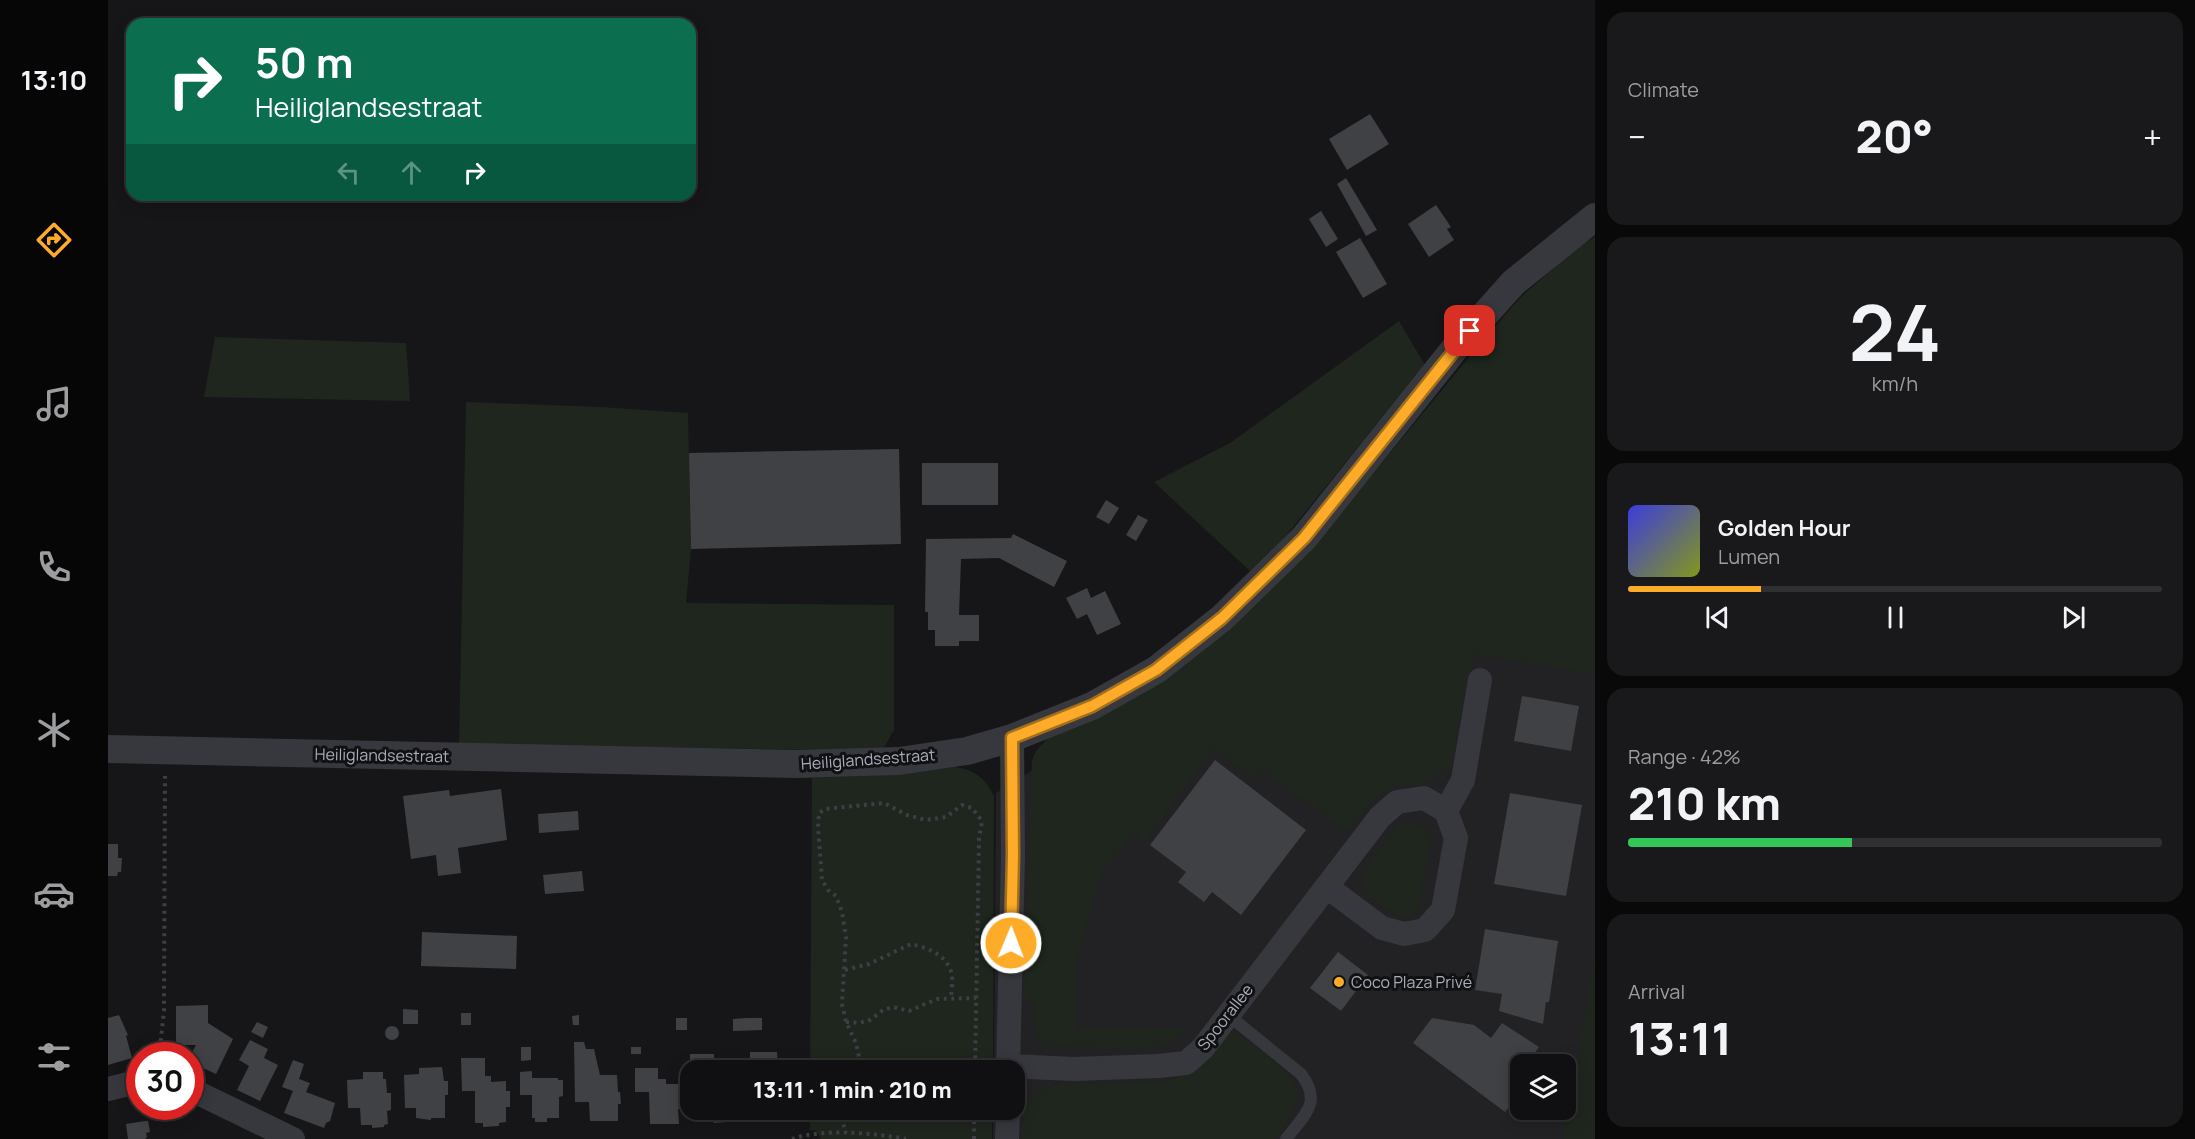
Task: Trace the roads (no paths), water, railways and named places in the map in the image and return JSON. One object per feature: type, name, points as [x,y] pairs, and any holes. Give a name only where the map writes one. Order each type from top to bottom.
[{"type":"street","name":"Heiliglandsestraat","points":[[108,749],[797,764],[899,761],[967,752],[1012,738],[1092,706],[1156,670],[1222,618],[1304,538],[1456,347],[1513,283],[1595,217]]},
{"type":"street","points":[[1327,887],[1382,928],[1404,934],[1425,930],[1443,910],[1456,838],[1446,811],[1462,780],[1480,680]]},
{"type":"street","name":"Spoorallee","points":[[1008,1060],[1013,855],[1012,738]]},
{"type":"street","name":"Spoorallee","points":[[1025,1068],[1074,1069],[1186,1063],[1203,1048],[1380,817],[1397,802],[1424,798],[1446,811]]},
{"type":"street","points":[[108,1089],[126,1084]]},
{"type":"street","points":[[204,1096],[293,1139]]},
{"type":"street","points":[[1007,1139],[1008,1120]]},
{"type":"lane","points":[[1227,1014],[1301,1074],[1309,1085],[1312,1105],[1286,1139]]},
{"type":"place","name":"Coco Plaza Privé","points":[[1339,982]]}]
